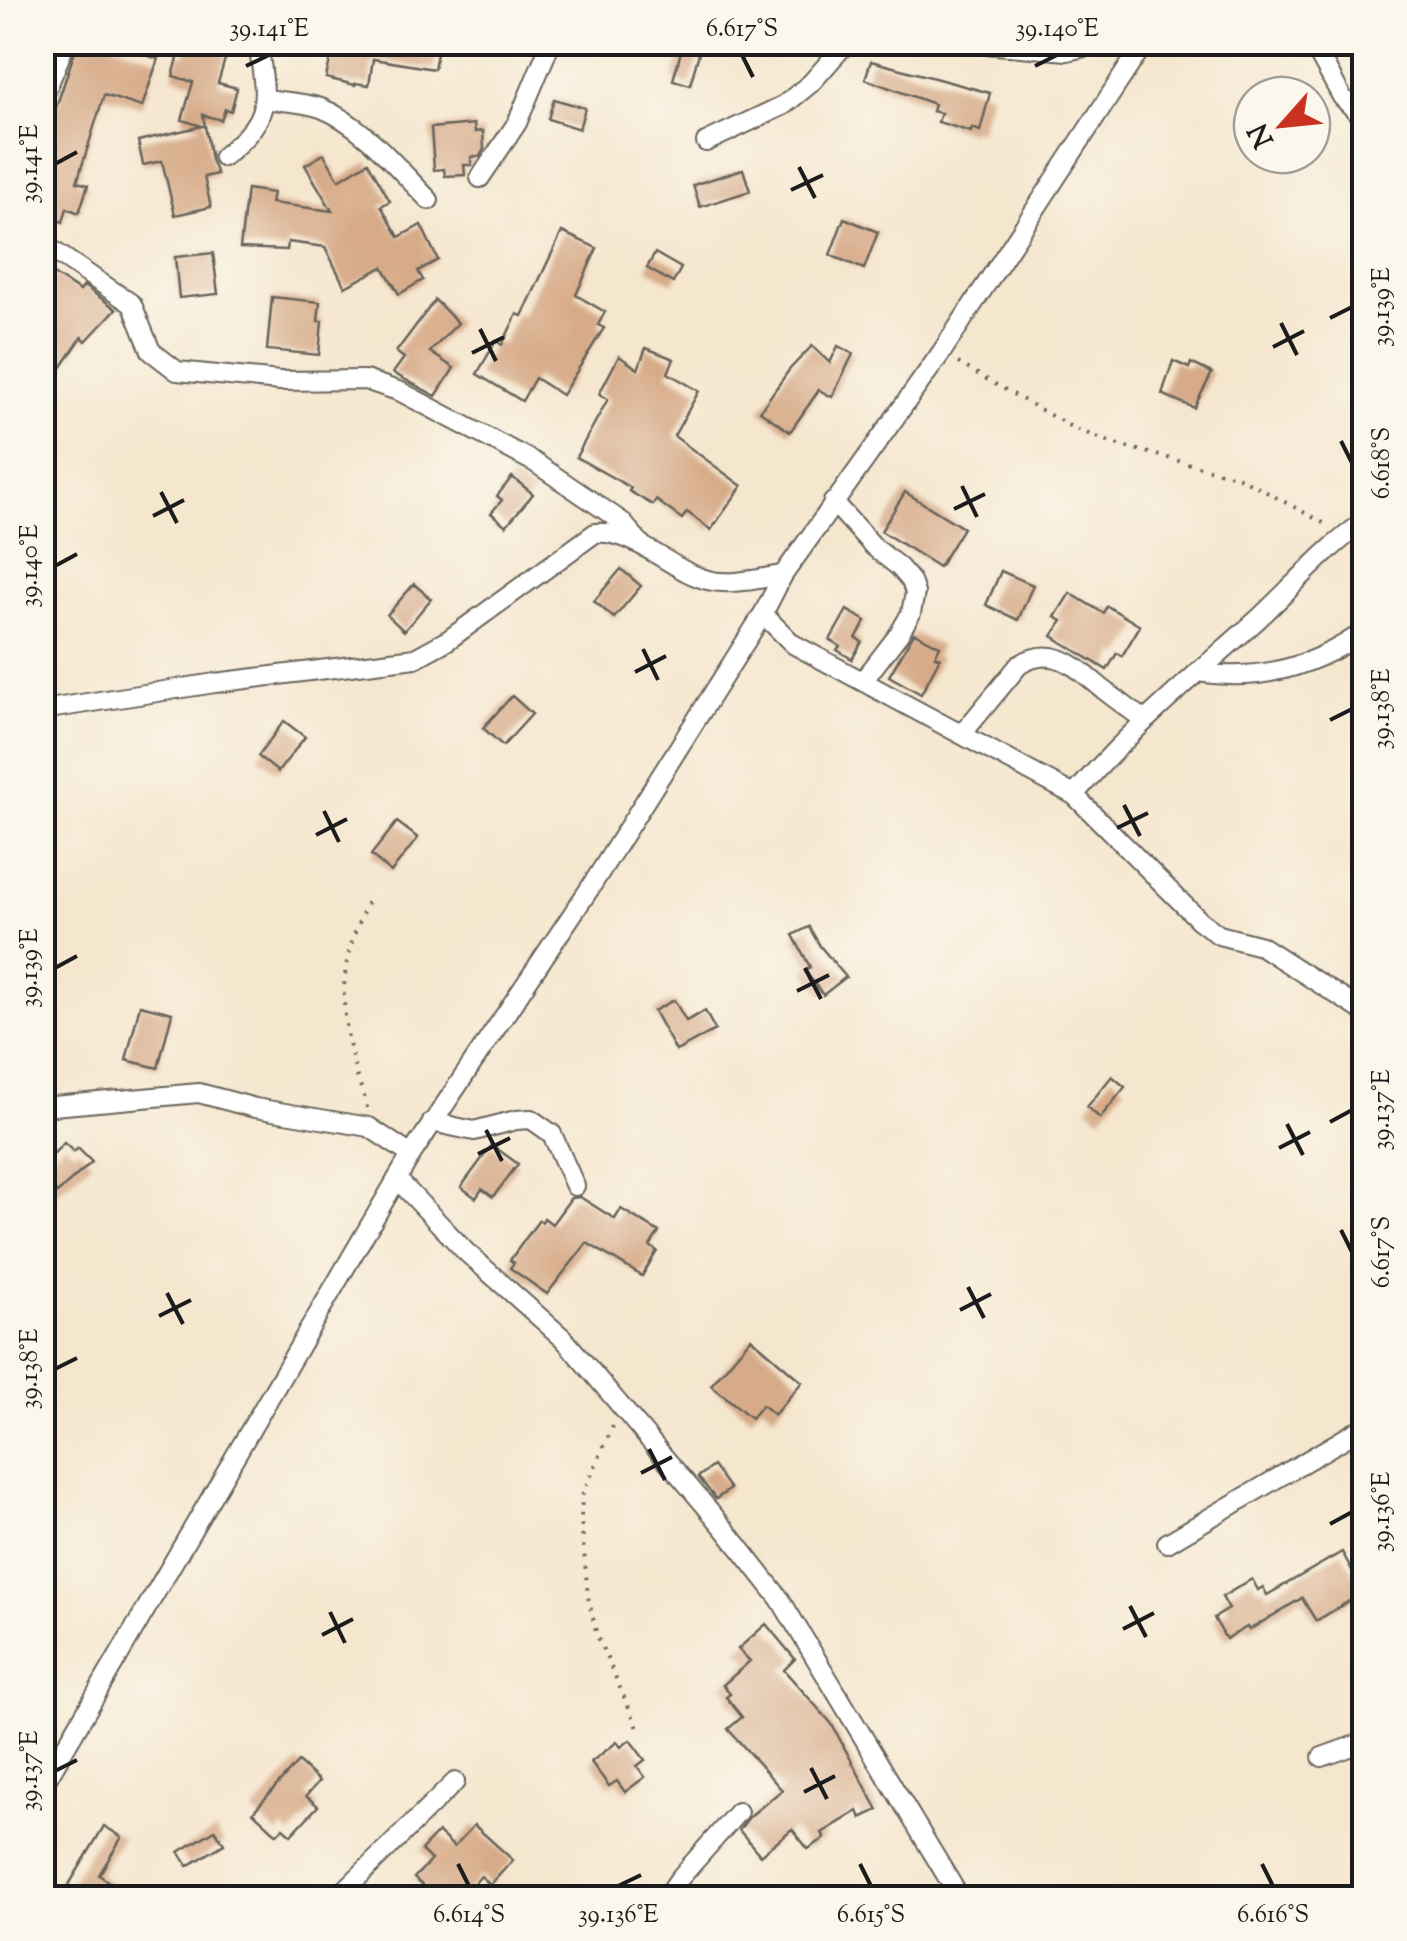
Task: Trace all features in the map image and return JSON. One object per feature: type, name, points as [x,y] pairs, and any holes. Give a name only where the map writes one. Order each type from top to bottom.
[{"type":"street","points":[[42,100],[66,42]]},
{"type":"street","points":[[224,157],[264,111],[266,99],[258,42]]},
{"type":"street","points":[[480,178],[516,123],[551,42]]},
{"type":"street","points":[[706,142],[784,105],[811,83],[848,42]]},
{"type":"street","points":[[960,42],[1067,51],[1107,42]]},
{"type":"street","points":[[42,1787],[411,1155],[590,888],[764,614],[784,576],[941,353],[1145,42]]},
{"type":"street","points":[[1312,42],[1342,97],[1364,119]]},
{"type":"street","points":[[266,99],[304,104],[337,116],[358,130],[429,200]]},
{"type":"street","points":[[42,242],[132,304],[151,352],[176,371],[280,382],[365,380],[401,392],[460,420],[561,479],[621,520],[645,548]]},
{"type":"street","points":[[833,502],[874,547],[898,566],[911,581],[915,593],[911,613],[899,634],[863,681]]},
{"type":"street","points":[[1074,794],[1114,748],[1345,535],[1364,522]]},
{"type":"street","points":[[42,710],[286,673],[416,658],[534,580],[588,536],[610,534],[714,582],[784,576]]},
{"type":"street","points":[[764,614],[792,644],[1074,794],[1199,920],[1219,935],[1261,946],[1364,1012]]},
{"type":"street","points":[[1197,672],[1239,676],[1301,667],[1356,638]]},
{"type":"street","points":[[962,734],[1018,666],[1045,655],[1065,659],[1144,720]]},
{"type":"street","points":[[42,1107],[199,1094],[255,1108],[369,1127],[411,1155]]},
{"type":"street","points":[[432,1122],[474,1132],[516,1120],[531,1120],[552,1134],[575,1186]]},
{"type":"street","points":[[396,1179],[465,1251],[564,1339],[780,1599],[960,1898]]},
{"type":"street","points":[[1167,1543],[1364,1427]]},
{"type":"street","points":[[1322,1758],[1364,1742]]},
{"type":"street","points":[[337,1898],[455,1782]]},
{"type":"street","points":[[666,1898],[738,1812]]},
{"type":"path","points":[[941,353],[1073,428],[1115,444],[1239,477],[1345,535]]},
{"type":"path","points":[[369,899],[352,935],[344,983],[349,1042],[366,1099],[369,1127]]},
{"type":"path","points":[[621,1408],[582,1496],[581,1518],[596,1636],[638,1728]]},
{"type":"building","points":[[78,42],[108,42],[158,59],[142,107],[104,95],[77,182],[88,185],[79,213],[67,208],[63,222],[42,216],[42,149]]},
{"type":"building","points":[[189,42],[230,42],[218,83],[237,88],[231,111],[225,109],[221,120],[203,115],[217,174],[204,177],[211,207],[175,215],[162,161],[143,165],[138,141],[202,126],[182,120],[193,82],[173,76],[179,55],[185,56]]},
{"type":"building","points":[[334,42],[439,42],[434,69],[373,59],[369,85],[355,85],[326,78]]},
{"type":"building","points":[[682,48],[699,53],[690,85],[673,80]]},
{"type":"building","points":[[871,61],[990,93],[980,131],[938,122],[941,113],[932,111],[934,104],[865,79]]},
{"type":"building","points":[[554,99],[585,108],[579,129],[548,119]]},
{"type":"building","points":[[474,124],[475,132],[483,131],[484,149],[480,156],[471,157],[472,165],[464,165],[465,175],[445,176],[444,169],[434,170],[431,128]]},
{"type":"building","points":[[324,154],[339,180],[368,162],[390,201],[381,206],[399,237],[421,225],[438,260],[418,271],[423,280],[399,294],[383,267],[345,287],[325,247],[288,242],[287,250],[240,248],[247,189],[273,193],[271,203],[332,211],[305,165]]},
{"type":"building","points":[[743,169],[750,191],[700,207],[693,185]]},
{"type":"building","points":[[844,218],[878,232],[864,269],[830,255]]},
{"type":"building","points":[[562,232],[597,248],[576,295],[605,312],[598,325],[604,328],[562,395],[535,378],[522,401],[477,374],[496,341],[502,345],[517,314],[522,316]]},
{"type":"building","points":[[213,253],[218,294],[179,298],[175,257]]},
{"type":"building","points":[[655,253],[681,268],[673,283],[647,268]]},
{"type":"building","points":[[42,267],[80,291],[84,286],[116,309],[86,341],[82,337],[42,396]]},
{"type":"building","points":[[272,297],[320,302],[319,355],[267,350]]},
{"type":"building","points":[[435,300],[458,323],[430,352],[454,368],[436,396],[393,373],[404,358],[396,352]]},
{"type":"building","points":[[812,346],[830,363],[838,346],[853,354],[832,397],[819,390],[790,432],[760,411]]},
{"type":"building","points":[[646,348],[674,359],[668,373],[699,391],[674,436],[742,486],[711,530],[687,512],[682,519],[656,500],[653,505],[576,457],[608,399],[599,394],[619,356],[638,369]]},
{"type":"building","points":[[1173,361],[1189,368],[1191,363],[1212,373],[1194,408],[1162,394]]},
{"type":"building","points":[[512,477],[533,494],[506,526],[491,513],[502,500],[497,496]]},
{"type":"building","points":[[905,492],[963,528],[939,567],[881,531]]},
{"type":"building","points":[[621,569],[641,586],[614,618],[594,601]]},
{"type":"building","points":[[1001,571],[1033,585],[1018,620],[986,605]]},
{"type":"building","points":[[414,584],[431,599],[404,631],[387,615]]},
{"type":"building","points":[[1070,593],[1103,613],[1107,606],[1140,626],[1122,656],[1117,653],[1107,670],[1052,636],[1062,621],[1055,617]]},
{"type":"building","points":[[847,610],[866,621],[856,638],[862,642],[852,659],[830,640]]},
{"type":"building","points":[[914,633],[940,646],[935,656],[940,658],[921,694],[889,676]]},
{"type":"building","points":[[512,696],[532,714],[503,746],[483,728]]},
{"type":"building","points":[[284,721],[305,737],[278,772],[258,756]]},
{"type":"building","points":[[397,822],[418,838],[391,872],[371,855]]},
{"type":"building","points":[[809,927],[846,977],[823,995],[805,971],[810,967],[793,935]]},
{"type":"building","points":[[674,1000],[686,1021],[705,1011],[715,1030],[676,1051],[654,1011]]},
{"type":"building","points":[[140,1005],[172,1013],[158,1068],[126,1060]]},
{"type":"building","points":[[1112,1076],[1125,1087],[1100,1118],[1087,1107]]},
{"type":"building","points":[[64,1143],[74,1152],[78,1148],[92,1162],[57,1193],[42,1178],[42,1165]]},
{"type":"building","points":[[492,1145],[518,1164],[493,1197],[482,1189],[476,1198],[461,1187]]},
{"type":"building","points":[[580,1197],[615,1219],[621,1209],[659,1232],[650,1246],[657,1251],[642,1276],[587,1243],[547,1294],[510,1268],[514,1263],[510,1260],[539,1220],[544,1218],[552,1224],[571,1198]]},
{"type":"building","points":[[751,1338],[802,1382],[774,1415],[762,1405],[751,1418],[711,1385]]},
{"type":"building","points":[[713,1466],[730,1489],[716,1499],[698,1477]]},
{"type":"building","points":[[1342,1552],[1364,1592],[1316,1621],[1302,1598],[1226,1639],[1214,1618],[1229,1609],[1222,1597],[1252,1579],[1258,1590],[1263,1587],[1267,1595]]},
{"type":"building","points":[[766,1624],[795,1659],[784,1670],[831,1723],[878,1810],[861,1818],[858,1811],[822,1833],[825,1838],[808,1849],[792,1829],[760,1855],[739,1830],[782,1790],[728,1729],[742,1717],[726,1697],[730,1694],[723,1685],[750,1661],[738,1649]]},
{"type":"building","points":[[630,1740],[645,1760],[637,1766],[645,1777],[625,1792],[617,1781],[609,1786],[591,1762],[617,1742],[621,1747]]},
{"type":"building","points":[[298,1762],[319,1781],[306,1796],[318,1806],[291,1835],[283,1828],[277,1834],[253,1812]]},
{"type":"building","points":[[474,1825],[513,1860],[490,1885],[481,1876],[461,1898],[436,1898],[414,1878],[431,1860],[421,1850],[438,1832],[454,1847]]},
{"type":"building","points":[[104,1826],[122,1837],[99,1875],[131,1898],[61,1898]]},
{"type":"building","points":[[215,1830],[224,1844],[188,1866],[179,1852]]}]
